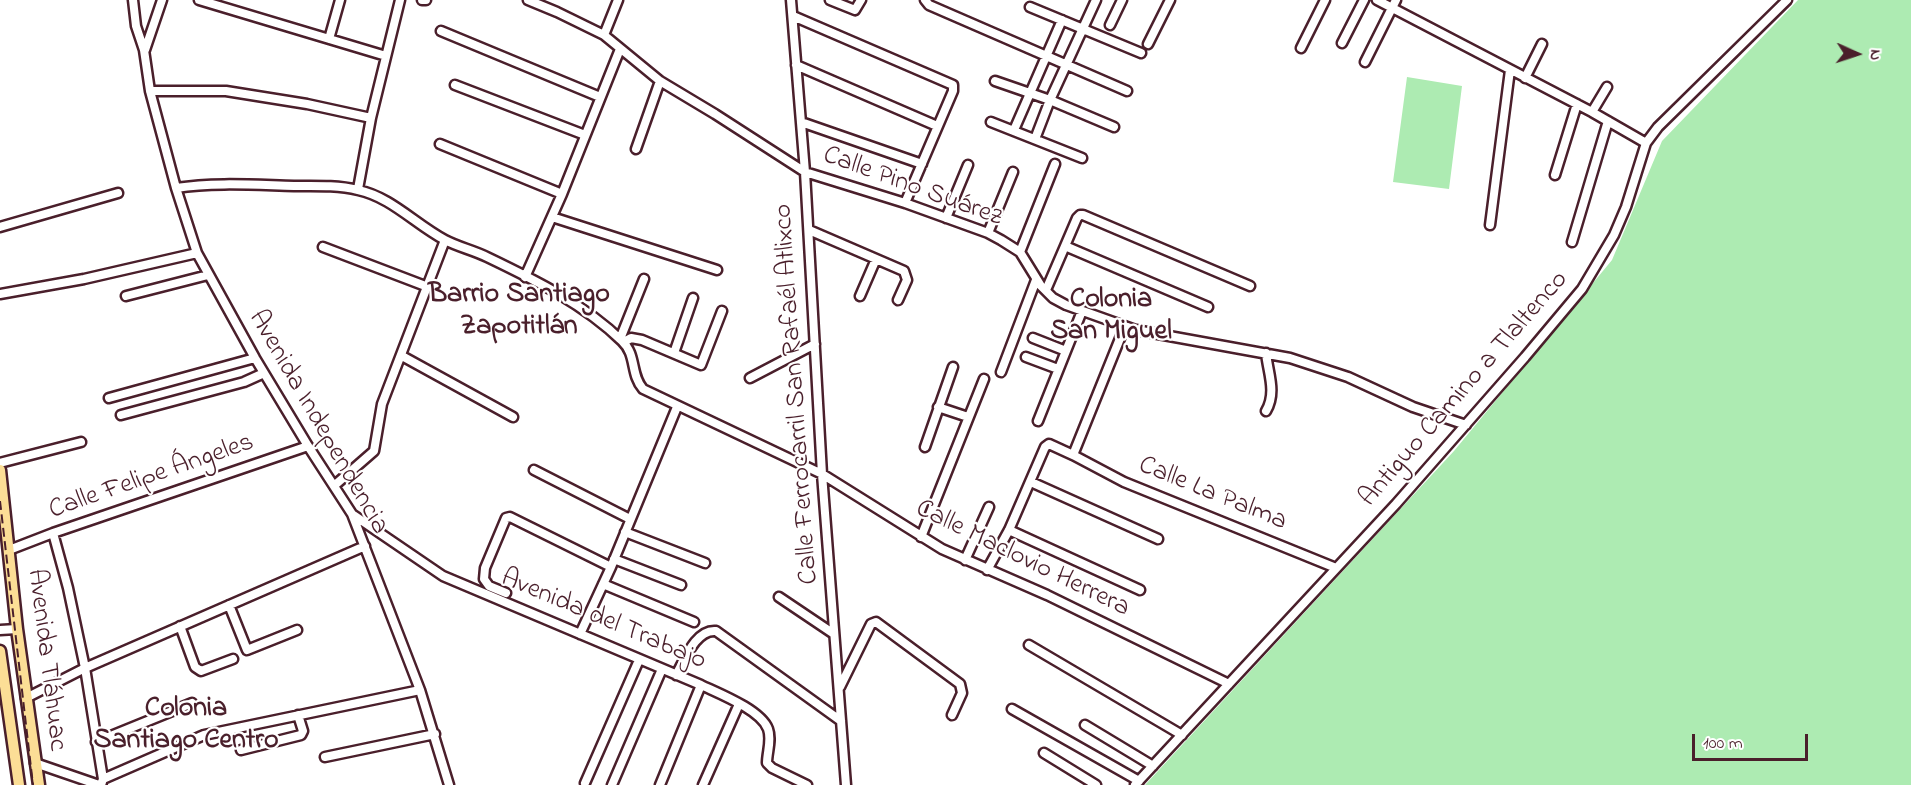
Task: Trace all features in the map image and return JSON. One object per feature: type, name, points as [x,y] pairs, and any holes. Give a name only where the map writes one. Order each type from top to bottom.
[{"type":"main road","name":"Avenida Tláhuac","points":[[0,470],[17,629],[39,785]]},
{"type":"main road","name":"Avenida Tláhuac","points":[[0,651],[20,785]]},
{"type":"street","name":"Avenida Independencia","points":[[133,0],[136,26],[144,50],[150,91],[176,188],[197,253],[255,358],[352,514],[420,690],[449,785]]},
{"type":"street","points":[[144,50],[162,0]]},
{"type":"street","points":[[199,0],[386,56]]},
{"type":"street","points":[[329,39],[340,0]]},
{"type":"street","points":[[358,189],[371,118],[400,0]]},
{"type":"street","points":[[604,35],[618,0]]},
{"type":"street","name":"Calle Ferrocarril San Rafaél Atlixco","points":[[791,0],[809,230],[822,474],[846,785]]},
{"type":"street","points":[[830,0],[855,10],[861,0]]},
{"type":"street","points":[[1035,139],[1050,100],[1096,0]]},
{"type":"street","points":[[1110,25],[1122,0]]},
{"type":"street","points":[[1148,44],[1170,0]]},
{"type":"street","points":[[1301,48],[1325,0]]},
{"type":"street","points":[[1342,43],[1364,0]]},
{"type":"street","points":[[1377,0],[1394,4],[1646,143]]},
{"type":"street","name":"Antiguo Camino a Tlaltenco","points":[[1137,783],[1466,425],[1582,289],[1614,235],[1626,207],[1646,143],[1658,127],[1787,0]]},
{"type":"street","name":"Calle Pino Suárez","points":[[532,1],[604,35],[660,81],[716,114],[805,172],[905,203],[988,233],[1020,252],[1036,280],[1053,298],[1136,330],[1290,358],[1348,377],[1413,407],[1466,425]]},
{"type":"street","points":[[925,1],[1066,66],[1127,91]]},
{"type":"street","points":[[1365,62],[1394,4]]},
{"type":"street","points":[[1030,7],[1141,53]]},
{"type":"street","points":[[793,16],[953,85],[953,91],[905,203]]},
{"type":"street","points":[[1014,130],[1062,20]]},
{"type":"street","points":[[441,31],[600,97]]},
{"type":"street","points":[[1525,78],[1542,44]]},
{"type":"street","points":[[525,277],[562,194],[620,49]]},
{"type":"street","points":[[796,65],[937,126]]},
{"type":"street","points":[[1490,225],[1510,70]]},
{"type":"street","points":[[636,149],[660,81]]},
{"type":"street","points":[[995,81],[1050,100],[1114,127]]},
{"type":"street","points":[[455,85],[585,135]]},
{"type":"street","points":[[1592,112],[1607,87]]},
{"type":"street","points":[[150,91],[226,91],[307,104],[371,118]]},
{"type":"street","points":[[1555,175],[1576,104]]},
{"type":"street","points":[[801,122],[922,164]]},
{"type":"street","points":[[991,122],[1082,158]]},
{"type":"street","points":[[1572,242],[1608,122]]},
{"type":"street","points":[[440,144],[562,194]]},
{"type":"street","points":[[1020,252],[1055,164]]},
{"type":"street","points":[[946,218],[968,165]]},
{"type":"street","points":[[988,233],[1013,172]]},
{"type":"street","name":"Calle Maclovio Herrera","points":[[176,188],[226,184],[340,187],[358,189],[375,195],[445,240],[486,256],[580,306],[622,340],[633,358],[636,381],[643,389],[822,474],[921,537],[965,560],[1047,595],[1229,684]]},
{"type":"street","points":[[0,227],[118,193]]},
{"type":"street","points":[[1046,290],[1080,215],[1250,286]]},
{"type":"street","points":[[552,217],[717,270]]},
{"type":"street","points":[[809,230],[904,271],[907,280],[898,300]]},
{"type":"street","points":[[335,485],[374,451],[382,404],[445,240]]},
{"type":"street","points":[[1065,246],[1208,307]]},
{"type":"street","points":[[323,247],[428,287]]},
{"type":"street","points":[[0,294],[84,279],[197,253]]},
{"type":"street","points":[[860,296],[876,259]]},
{"type":"street","points":[[126,296],[208,276]]},
{"type":"street","points":[[622,340],[644,279]]},
{"type":"street","points":[[1001,372],[1036,280]]},
{"type":"street","points":[[674,353],[693,298]]},
{"type":"street","points":[[622,340],[632,338],[642,340],[701,365],[722,311]]},
{"type":"street","points":[[1038,421],[1082,311]]},
{"type":"street","points":[[1073,455],[1125,326]]},
{"type":"street","points":[[1033,338],[1066,351]]},
{"type":"street","points":[[750,378],[815,344]]},
{"type":"street","points":[[1266,353],[1272,393],[1266,411]]},
{"type":"street","points":[[402,356],[513,417]]},
{"type":"street","points":[[1026,357],[1058,369]]},
{"type":"street","points":[[109,398],[255,358]]},
{"type":"street","points":[[925,447],[953,367]]},
{"type":"street","points":[[121,415],[244,382],[264,373]]},
{"type":"street","points":[[921,537],[984,380]]},
{"type":"street","points":[[580,634],[613,563],[677,407]]},
{"type":"street","points":[[938,407],[968,417]]},
{"type":"street","points":[[0,463],[81,442]]},
{"type":"street","name":"Calle La Palma","points":[[1031,482],[1049,444],[1124,482],[1336,568]]},
{"type":"street","name":"Calle Felipe Ángeles","points":[[9,550],[308,446]]},
{"type":"street","points":[[534,470],[630,519]]},
{"type":"street","points":[[987,570],[1031,482],[1158,539]]},
{"type":"street","points":[[965,560],[989,507]]},
{"type":"street","name":"Avenida del Trabajo","points":[[352,514],[443,576],[701,685],[739,704],[761,718],[768,729],[770,741],[767,763],[772,768],[807,785]]},
{"type":"street","points":[[506,593],[489,586],[484,579],[485,568],[506,518],[510,517],[613,563],[681,585]]},
{"type":"street","points":[[1009,530],[1140,590]]},
{"type":"street","points":[[625,532],[705,562]]},
{"type":"street","points":[[53,533],[68,588],[85,668],[101,783]]},
{"type":"street","points":[[26,698],[85,668],[365,546]]},
{"type":"street","points":[[603,584],[694,622]]},
{"type":"street","points":[[779,597],[834,634]]},
{"type":"street","points":[[229,604],[247,650],[297,630]]},
{"type":"street","points":[[839,689],[874,621],[960,684],[962,693],[952,715]]},
{"type":"street","points":[[180,626],[195,668],[198,670],[201,671],[233,659]]},
{"type":"street","points":[[0,630],[17,629]]},
{"type":"street","points":[[676,675],[700,634],[709,630],[716,631],[841,721]]},
{"type":"street","points":[[1029,645],[1182,735]]},
{"type":"street","points":[[585,783],[639,660]]},
{"type":"street","points":[[612,785],[662,669]]},
{"type":"street","points":[[660,785],[701,685]]},
{"type":"street","points":[[35,763],[101,783],[204,735],[420,690]]},
{"type":"street","points":[[96,742],[192,703]]},
{"type":"street","points":[[703,785],[739,704]]},
{"type":"street","points":[[1012,709],[1137,783]]},
{"type":"street","points":[[241,750],[302,735],[298,715]]},
{"type":"street","points":[[1085,725],[1153,766]]},
{"type":"street","points":[[325,757],[435,734]]},
{"type":"street","points":[[1044,753],[1096,785]]},
{"type":"green space","points":[[1798,0],[1911,0],[1911,785],[1145,785],[1454,451],[1612,260],[1662,141]]},
{"type":"green space","points":[[1407,77],[1462,86],[1449,189],[1393,182]]},
{"type":"railway","points":[[0,501],[33,785]]},
{"type":"district","name":"Barrio Santiago Zapotitlán","points":[[519,312]]},
{"type":"district","name":"Colonia San Miguel","points":[[1111,317]]},
{"type":"district","name":"Colonia Santiago Centro","points":[[186,726]]}]
